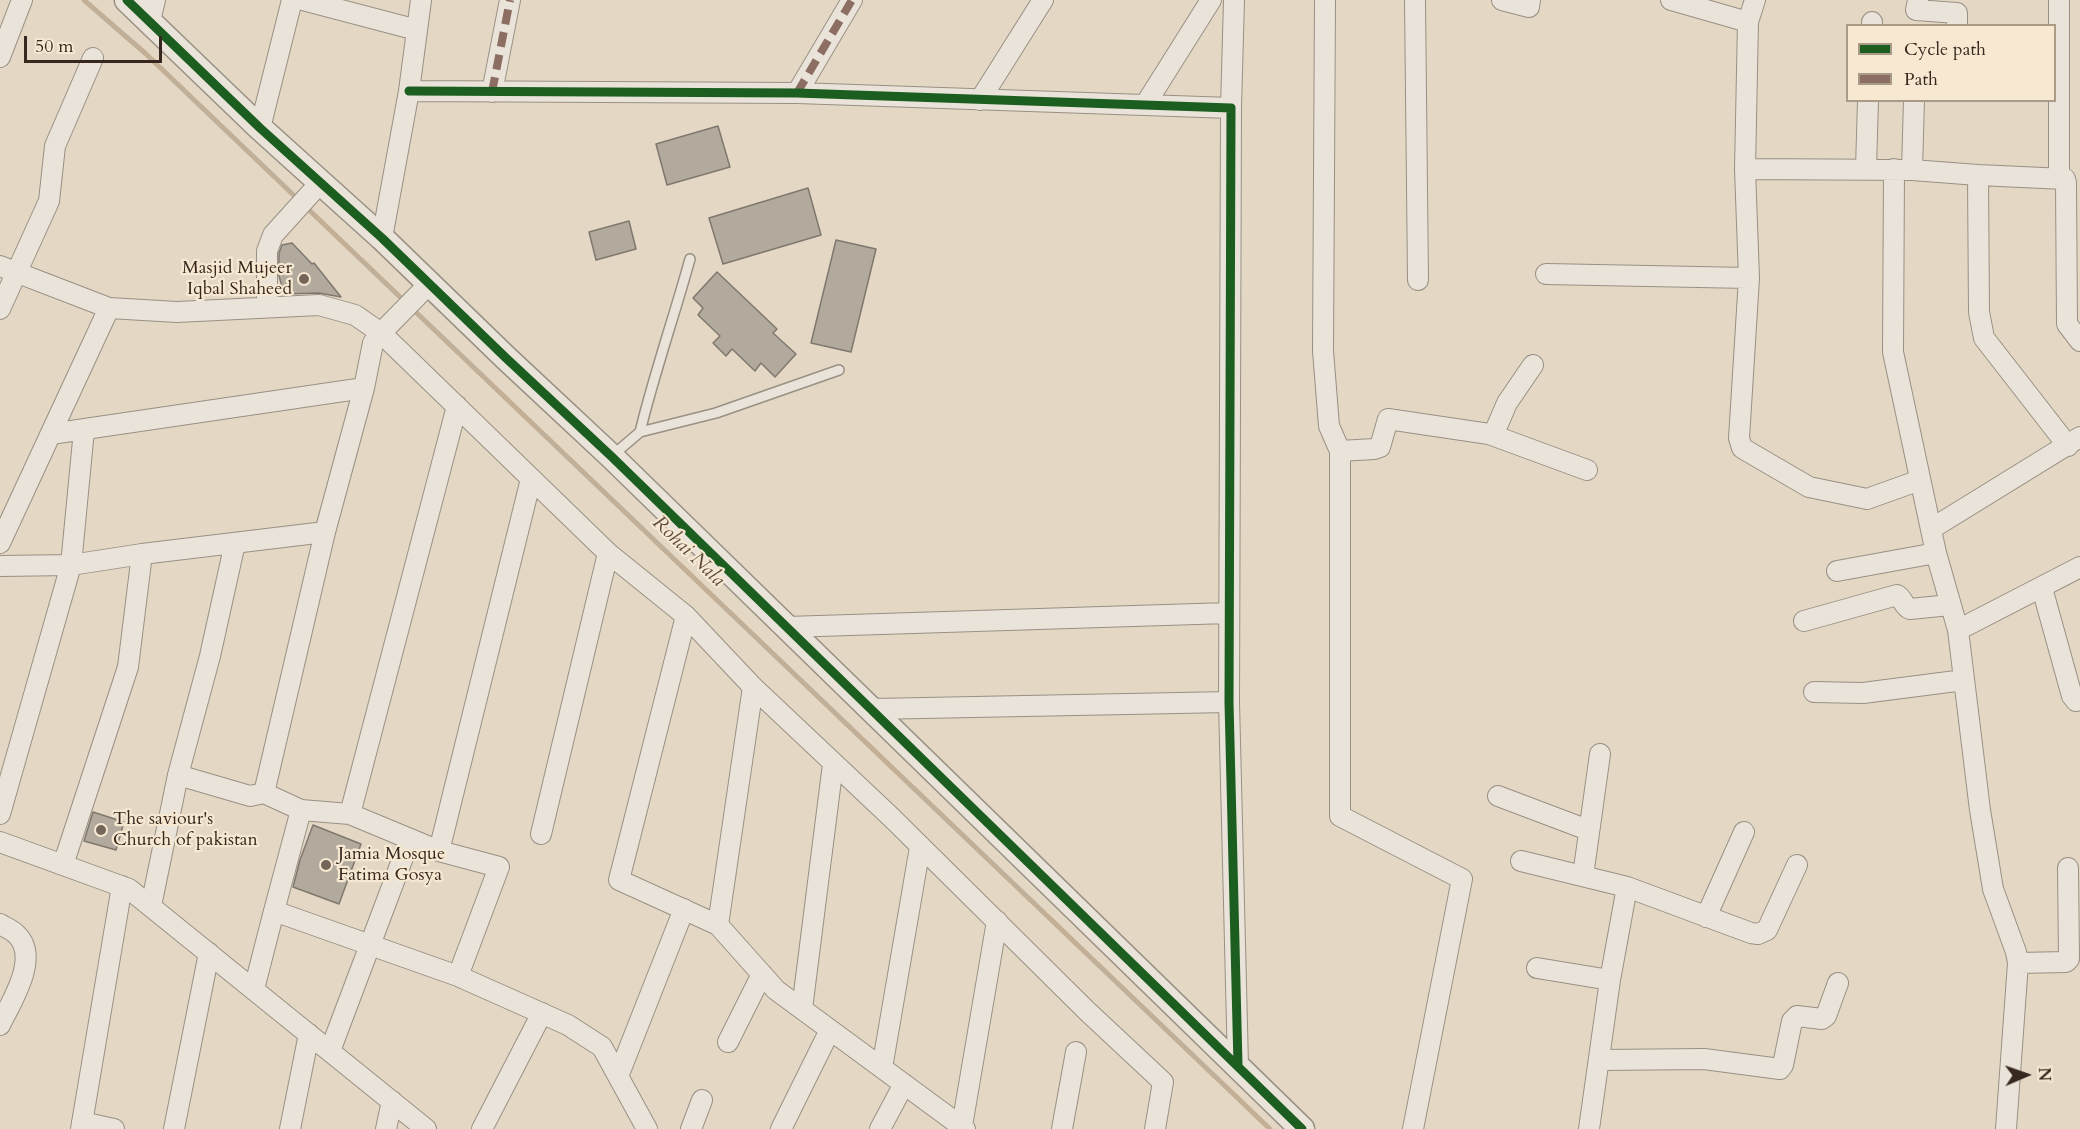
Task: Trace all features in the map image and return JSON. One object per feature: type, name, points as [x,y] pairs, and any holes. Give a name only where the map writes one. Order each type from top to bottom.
[{"type":"street","points":[[0,57],[22,0]]},
{"type":"street","points":[[127,0],[152,10],[316,187],[382,238],[427,286],[611,456],[1302,1129]]},
{"type":"street","points":[[260,128],[292,0]]},
{"type":"street","points":[[303,0],[417,30]]},
{"type":"street","points":[[382,238],[409,91],[421,0]]},
{"type":"street","points":[[492,92],[510,0]]},
{"type":"street","points":[[797,93],[852,0]]},
{"type":"street","points":[[980,100],[1043,0]]},
{"type":"street","points":[[1145,105],[1211,0]]},
{"type":"street","points":[[1234,0],[1231,108],[1228,613],[1238,1065]]},
{"type":"street","points":[[1325,0],[1323,351],[1329,426],[1340,451],[1340,816],[1462,879],[1413,1129]]},
{"type":"street","points":[[1415,0],[1418,280]]},
{"type":"street","points":[[1502,0],[1529,7],[1530,0]]},
{"type":"street","points":[[1671,0],[1748,22]]},
{"type":"street","points":[[1755,0],[1748,22],[1745,169],[1749,278],[1739,438],[1742,448],[1809,487],[1867,500],[1920,480]]},
{"type":"street","points":[[1918,0],[1916,10],[1957,13],[1957,24]]},
{"type":"street","points":[[2059,0],[2059,177]]},
{"type":"street","points":[[0,309],[8,269],[49,201],[55,146],[93,58]]},
{"type":"street","points":[[409,91],[797,93],[1231,108]]},
{"type":"street","points":[[1866,169],[1868,102]]},
{"type":"street","points":[[1914,102],[1903,170],[1893,352],[1936,553],[1958,630],[1980,810],[1993,889],[2018,963],[2006,1129]]},
{"type":"street","points":[[1745,169],[1903,170],[2064,179],[2066,183],[2067,324],[2080,341]]},
{"type":"street","points":[[1931,529],[2074,442],[1984,338],[1979,312],[1978,175]]},
{"type":"street","points":[[267,307],[267,251],[273,235],[316,187]]},
{"type":"street","points":[[8,269],[109,308],[177,312],[319,305],[355,315],[383,330],[531,479],[608,553],[686,616],[753,687],[892,818],[1087,1011],[1163,1082],[1155,1129]]},
{"type":"street","points":[[1546,274],[1749,278]]},
{"type":"street","points":[[264,793],[325,532],[364,388],[373,343],[427,286]]},
{"type":"street","points":[[0,543],[109,308]]},
{"type":"street","points":[[1490,434],[1496,431],[1507,403],[1533,365]]},
{"type":"street","points":[[51,434],[364,388]]},
{"type":"street","points":[[350,814],[457,406]]},
{"type":"street","points":[[1340,451],[1380,447],[1388,419],[1490,434],[1587,470]]},
{"type":"street","points":[[0,814],[71,565],[84,430]]},
{"type":"street","points":[[440,851],[531,479]]},
{"type":"street","points":[[0,566],[71,565],[325,532]]},
{"type":"street","points":[[151,906],[178,775],[210,656],[235,543]]},
{"type":"street","points":[[541,834],[608,553]]},
{"type":"street","points":[[1837,571],[1936,553]]},
{"type":"street","points":[[63,865],[128,667],[142,554]]},
{"type":"street","points":[[1958,630],[2080,567]]},
{"type":"street","points":[[2042,588],[2072,696],[2076,701],[2080,700]]},
{"type":"street","points":[[1804,621],[1897,595],[1910,609],[1950,606]]},
{"type":"street","points":[[787,627],[1228,613]]},
{"type":"street","points":[[686,616],[619,880],[718,925],[776,990],[964,1128],[997,921]]},
{"type":"street","points":[[1814,692],[1863,693],[1964,680]]},
{"type":"street","points":[[718,925],[753,687]]},
{"type":"street","points":[[872,709],[1229,702]]},
{"type":"street","points":[[1583,876],[1600,754]]},
{"type":"street","points":[[802,1009],[833,764]]},
{"type":"street","points":[[178,775],[250,796],[264,793],[301,810],[350,814],[440,851],[499,867],[458,976]]},
{"type":"street","points":[[1498,796],[1588,830]]},
{"type":"street","points":[[254,989],[301,810]]},
{"type":"street","points":[[1706,917],[1744,832]]},
{"type":"street","points":[[330,1051],[410,839]]},
{"type":"street","points":[[0,842],[129,889],[426,1129]]},
{"type":"street","points":[[882,1068],[920,847]]},
{"type":"street","points":[[1521,861],[1627,887],[1758,934],[1767,930],[1797,865]]},
{"type":"street","points":[[2018,963],[2066,962],[2069,959],[2068,868]]},
{"type":"street","points":[[114,1129],[82,1125],[122,886]]},
{"type":"street","points":[[1589,1129],[1610,980],[1627,887]]},
{"type":"street","points":[[619,1074],[684,909]]},
{"type":"street","points":[[273,911],[458,976],[568,1025],[602,1047],[619,1074],[647,1129]]},
{"type":"street","points":[[0,924],[17,934],[25,950],[25,973],[0,1025]]},
{"type":"street","points":[[174,1129],[209,953]]},
{"type":"street","points":[[1537,968],[1610,980]]},
{"type":"street","points":[[728,1042],[762,974]]},
{"type":"street","points":[[1600,1060],[1704,1059],[1780,1069],[1783,1065],[1794,1018],[1797,1016],[1818,1019],[1826,1016],[1838,983]]},
{"type":"street","points":[[482,1129],[542,1014]]},
{"type":"street","points":[[781,1129],[830,1030]]},
{"type":"street","points":[[290,1129],[309,1034]]},
{"type":"street","points":[[1062,1129],[1076,1052]]},
{"type":"street","points":[[880,1129],[904,1084]]},
{"type":"street","points":[[691,1129],[702,1100]]},
{"type":"street","points":[[386,1129],[392,1101]]},
{"type":"lane","points":[[611,456],[640,432],[690,259]]},
{"type":"lane","points":[[640,432],[716,413],[839,370]]},
{"type":"building","points":[[718,126],[730,167],[667,185],[656,144]]},
{"type":"building","points":[[808,188],[821,235],[723,264],[709,218]]},
{"type":"building","points":[[629,221],[636,249],[596,260],[589,232]]},
{"type":"building","points":[[836,240],[876,249],[851,352],[811,343]]},
{"type":"building","name":"Masjid Mujeer Iqbal Shaheed","points":[[292,243],[312,264],[314,263],[341,297],[319,293],[284,294],[279,276],[279,253],[282,245]]},
{"type":"building","points":[[717,272],[777,329],[773,333],[796,354],[775,377],[761,363],[755,371],[732,349],[726,356],[713,343],[720,336],[698,315],[703,308],[693,298]]},
{"type":"building","name":"The saviour's Church of pakistan","points":[[93,812],[124,822],[116,850],[84,841]]},
{"type":"building","name":"Jamia Mosque Fatima Gosya","points":[[313,825],[361,844],[339,904],[293,887]]},
{"type":"waterway","name":"Rohai Nala","points":[[84,0],[146,54],[1270,1129]]},
{"type":"marked path","points":[[492,92],[510,0]]},
{"type":"marked path","points":[[797,93],[852,0]]},
{"type":"cycle path","points":[[127,0],[260,128],[382,238],[611,456],[1302,1129]]},
{"type":"cycle path","points":[[409,91],[797,93],[1231,108],[1229,702],[1238,1065]]},
{"type":"place","name":"Masjid Mujeer Iqbal Shaheed","points":[[304,279]]},
{"type":"place","name":"The saviour's Church of pakistan","points":[[101,830]]},
{"type":"place","name":"Jamia Mosque Fatima Gosya","points":[[326,865]]}]
